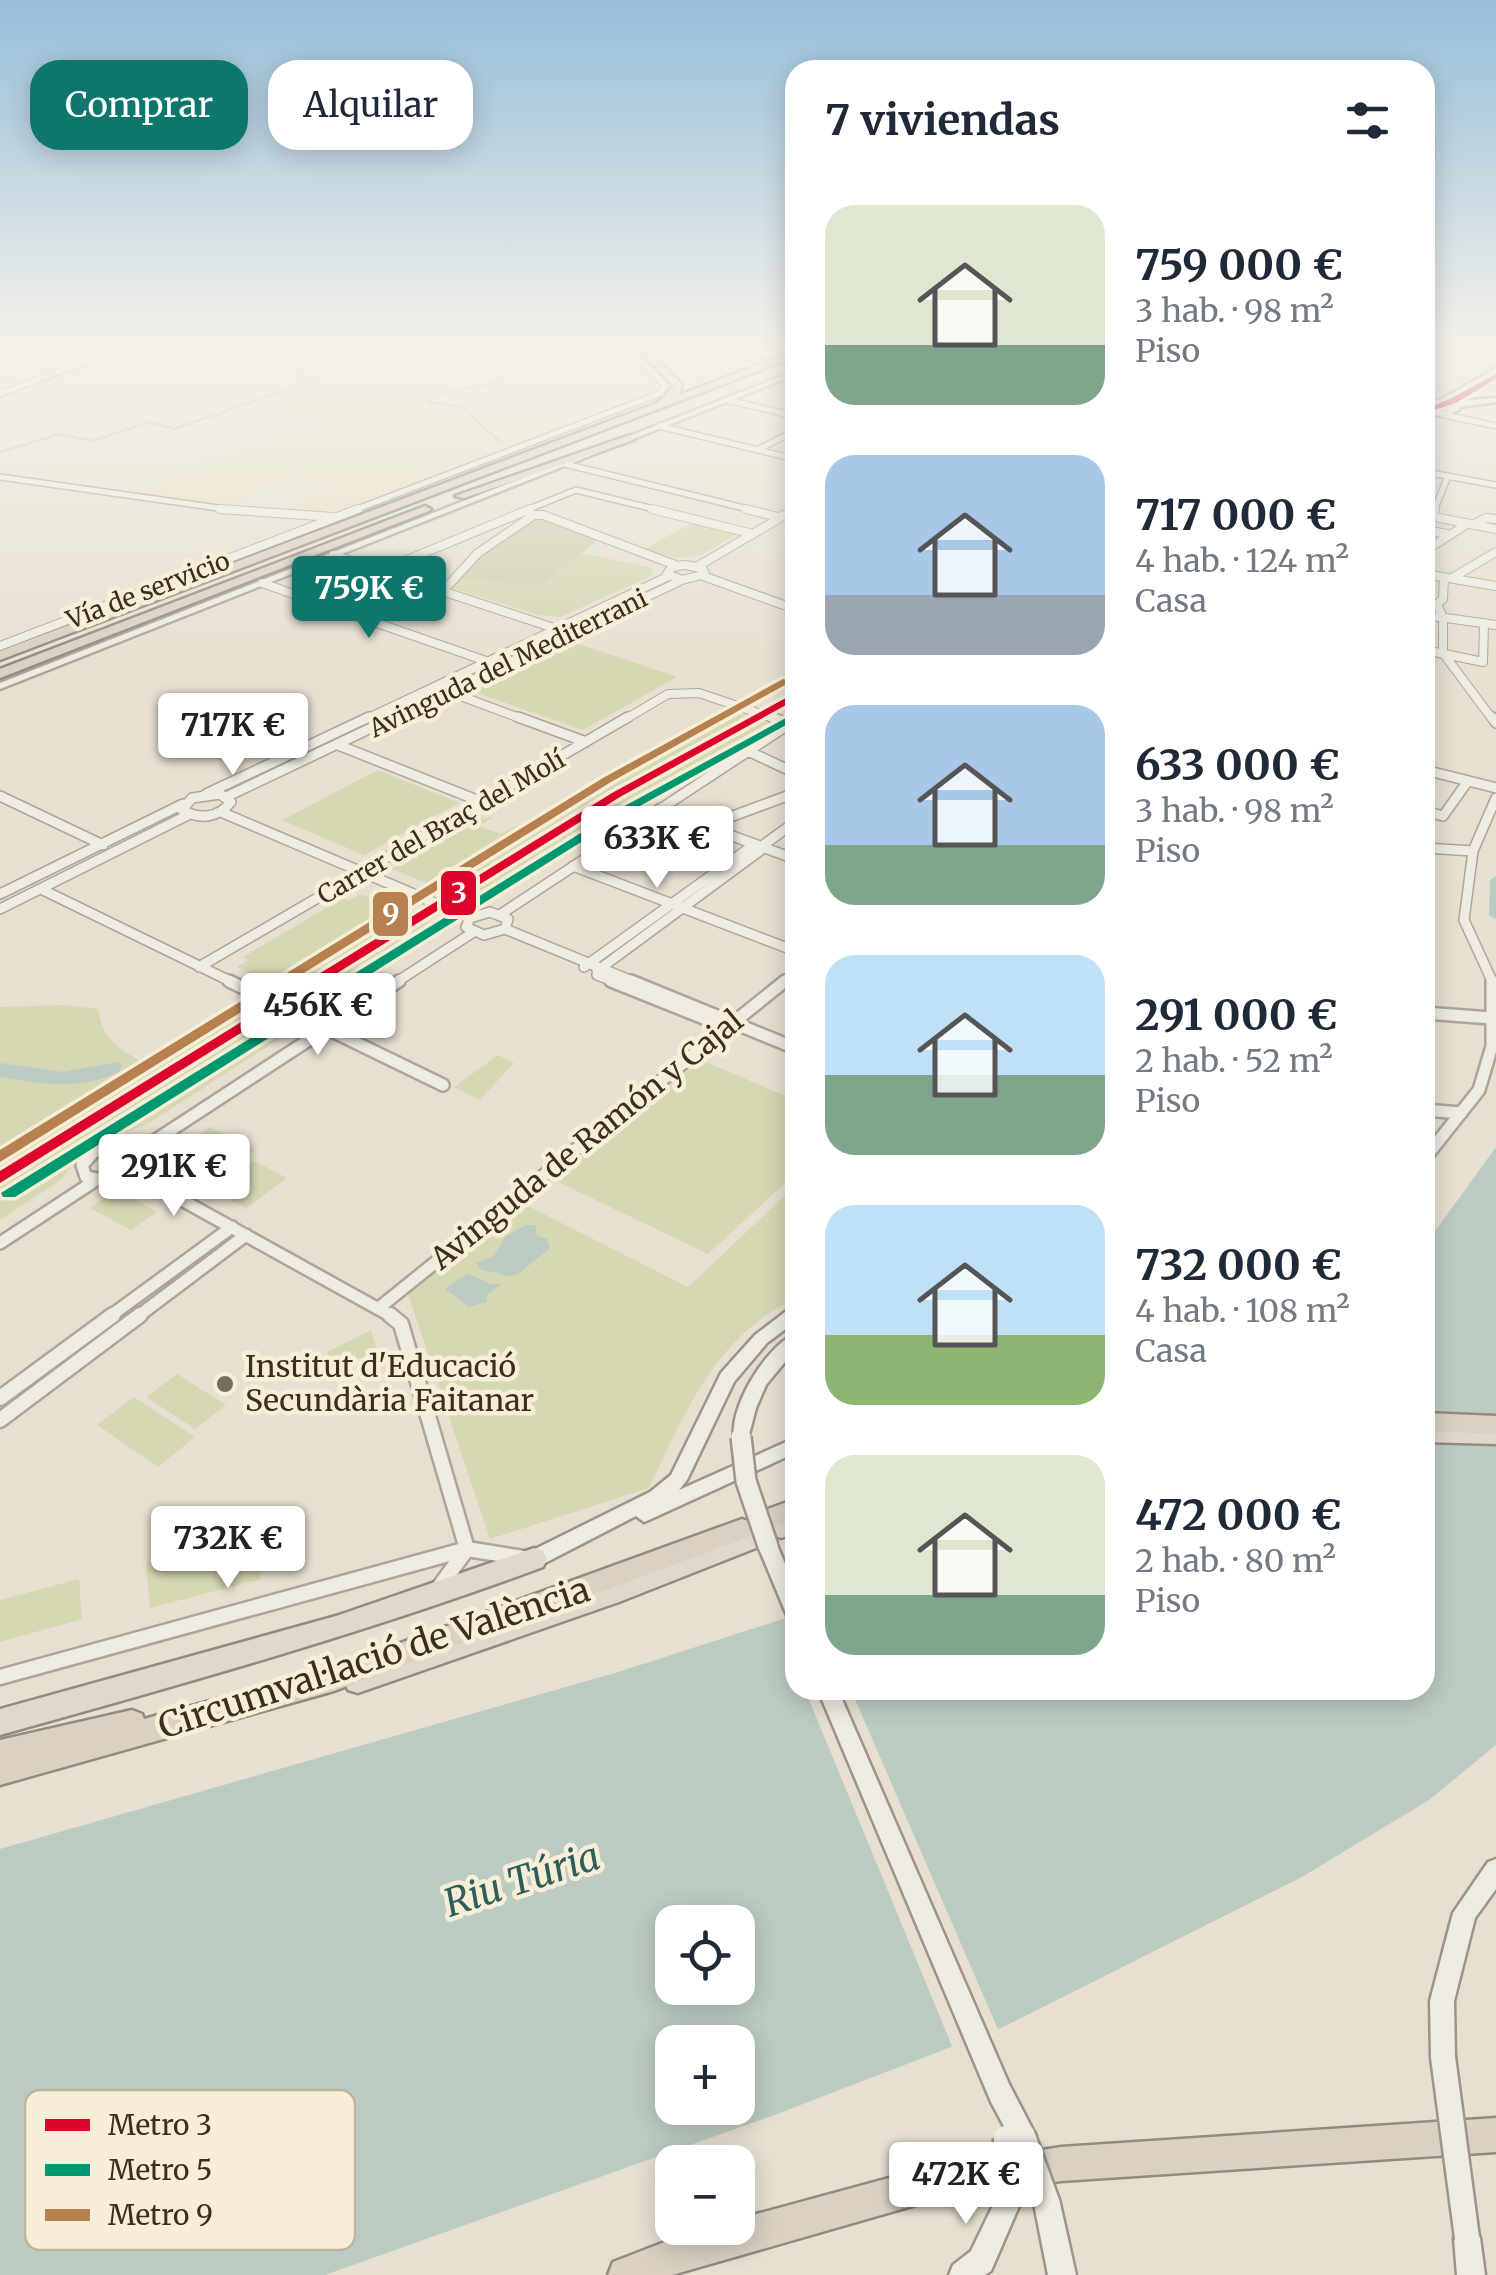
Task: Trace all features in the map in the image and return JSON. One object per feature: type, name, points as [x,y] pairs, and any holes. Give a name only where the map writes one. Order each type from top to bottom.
[{"type":"highway","points":[[0,656],[536,452]]},
{"type":"highway","points":[[0,674],[326,551],[572,452]]},
{"type":"highway","points":[[460,496],[588,452]]},
{"type":"highway","points":[[1435,1422],[1496,1425]]},
{"type":"highway","points":[[1435,1432],[1496,1435]]},
{"type":"highway","points":[[0,1782],[332,1690],[593,1600],[772,1527]]},
{"type":"highway","name":"Circumval·lació de València","points":[[0,1772],[257,1702],[772,1527]]},
{"type":"highway","points":[[0,1722],[271,1649],[430,1599],[534,1559]]},
{"type":"highway","points":[[0,1753],[372,1663]]},
{"type":"highway","points":[[626,2275],[694,2249],[946,2182],[1061,2164],[1496,2134]]},
{"type":"main road","points":[[534,1559],[657,1497],[678,1480],[727,1378],[761,1339],[785,1321]]},
{"type":"main road","points":[[785,1350],[754,1387],[741,1437],[746,1481],[772,1527],[785,1588]]},
{"type":"main road","points":[[574,1540],[598,1534],[785,1450]]},
{"type":"main road","points":[[832,1700],[1000,2092],[1014,2137],[1046,2199],[1062,2275]]},
{"type":"main road","points":[[1471,2275],[1443,2057],[1442,2001],[1465,1913],[1496,1870]]},
{"type":"main road","points":[[963,2275],[981,2261],[1006,2206],[1014,2137]]},
{"type":"street","name":"Vía de servicio","points":[[0,646],[510,452]]},
{"type":"street","points":[[0,686],[262,583],[326,551],[595,452]]},
{"type":"street","points":[[566,464],[785,518]]},
{"type":"street","points":[[1435,474],[1496,485]]},
{"type":"street","points":[[1484,482],[1496,475]]},
{"type":"street","points":[[1435,503],[1448,476]]},
{"type":"street","points":[[0,477],[74,482],[288,515],[310,521],[314,528]]},
{"type":"street","points":[[378,572],[576,490],[753,534]]},
{"type":"street","points":[[1435,542],[1496,511]]},
{"type":"street","points":[[371,622],[442,592],[478,552],[538,514],[678,566]]},
{"type":"street","points":[[698,566],[785,514]]},
{"type":"street","points":[[288,515],[345,516]]},
{"type":"street","points":[[1435,517],[1496,529]]},
{"type":"street","points":[[1486,518],[1496,520]]},
{"type":"street","points":[[1435,532],[1447,534]]},
{"type":"street","points":[[326,551],[378,572],[557,629]]},
{"type":"street","points":[[1496,552],[1448,579],[1443,599],[1437,604],[1445,657],[1496,724]]},
{"type":"street","points":[[703,576],[705,570],[698,566],[668,569],[669,576],[682,580],[703,576],[785,605]]},
{"type":"street","name":"Avinguda del Mediterrani","points":[[186,809],[206,794],[669,576]]},
{"type":"street","points":[[1435,576],[1496,586]]},
{"type":"street","name":"Avinguda del Mediterrani","points":[[226,797],[682,580]]},
{"type":"street","points":[[262,583],[489,662]]},
{"type":"street","points":[[1435,600],[1440,601]]},
{"type":"street","points":[[1435,617],[1496,624]]},
{"type":"street","points":[[1435,654],[1483,662],[1484,623]]},
{"type":"street","points":[[446,691],[586,742]]},
{"type":"street","name":"Carrer del Braç del Molí","points":[[198,967],[668,694],[684,692],[785,721]]},
{"type":"street","points":[[501,914],[785,728]]},
{"type":"street","points":[[338,745],[482,802]]},
{"type":"street","points":[[748,750],[785,769]]},
{"type":"street","points":[[1435,773],[1496,788]]},
{"type":"street","points":[[1435,814],[1443,816],[1468,781]]},
{"type":"street","points":[[206,794],[226,797],[230,806],[221,812]]},
{"type":"street","points":[[0,796],[103,845]]},
{"type":"street","points":[[706,826],[785,797]]},
{"type":"street","points":[[1435,1145],[1479,1090],[1492,1046],[1494,982],[1464,920],[1473,851],[1496,798]]},
{"type":"street","points":[[0,908],[186,809]]},
{"type":"street","points":[[0,894],[186,809],[221,812],[470,918]]},
{"type":"street","points":[[660,810],[785,854]]},
{"type":"street","points":[[591,969],[785,829]]},
{"type":"street","points":[[1435,849],[1473,851]]},
{"type":"street","points":[[574,866],[785,947]]},
{"type":"street","points":[[42,889],[443,1084]]},
{"type":"street","points":[[472,932],[466,927],[470,918],[484,912],[508,919],[501,931]]},
{"type":"street","points":[[142,1149],[472,932],[501,931],[785,1044]]},
{"type":"street","name":"Avinguda de Ramón y Cajal","points":[[380,1308],[785,981]]},
{"type":"street","points":[[1435,1014],[1491,1018]]},
{"type":"street","points":[[1435,1111],[1460,1113]]},
{"type":"street","points":[[0,1244],[93,1182],[119,1182],[136,1174],[146,1158],[142,1149],[125,1143],[94,1152],[86,1158],[82,1172],[93,1182]]},
{"type":"street","points":[[136,1174],[380,1308],[401,1324],[467,1549]]},
{"type":"street","points":[[0,1398],[239,1231]]},
{"type":"street","points":[[0,1420],[239,1231]]},
{"type":"street","points":[[430,1599],[467,1549]]},
{"type":"street","points":[[0,1677],[467,1549],[534,1559]]},
{"type":"shaded area","points":[[232,452],[506,452],[342,515],[286,512],[331,483],[289,476],[229,508],[133,493]]},
{"type":"green space","points":[[534,517],[598,540],[541,586],[457,578],[482,552]]},
{"type":"green space","points":[[693,522],[737,534],[712,549],[684,558],[645,549]]},
{"type":"green space","points":[[581,553],[652,568],[653,575],[560,617],[538,615],[449,587],[457,578],[541,586]]},
{"type":"green space","points":[[570,641],[677,677],[583,730],[469,690]]},
{"type":"green space","points":[[721,709],[768,723],[484,906],[392,869],[475,820],[493,817],[479,826],[501,834],[515,826],[524,828]]},
{"type":"green space","points":[[378,770],[459,803],[364,855],[282,820]]},
{"type":"green space","points":[[360,894],[447,930],[324,1009],[237,967],[248,960],[243,957],[343,898],[349,901]]},
{"type":"green space","points":[[239,1001],[296,1028],[146,1125],[94,1144],[81,1153],[61,1180],[0,1220],[0,1007],[61,1005],[99,1009],[107,1034],[140,1061]]},
{"type":"green space","points":[[498,1055],[514,1063],[480,1100],[454,1087]]},
{"type":"green space","points":[[701,1060],[785,1096],[785,1183],[708,1254],[552,1179]]},
{"type":"green space","points":[[210,1127],[255,1150],[206,1184],[168,1164],[169,1155]]},
{"type":"green space","points":[[254,1161],[287,1178],[246,1208],[213,1190]]},
{"type":"green space","points":[[117,1189],[157,1212],[131,1230],[90,1208]]},
{"type":"green space","points":[[785,1195],[785,1305],[767,1315],[723,1355],[690,1405],[649,1488],[490,1539],[408,1294],[520,1202],[688,1287]]},
{"type":"green space","points":[[371,1330],[378,1354],[331,1365],[327,1352]]},
{"type":"green space","points":[[177,1374],[226,1405],[195,1429],[146,1397]]},
{"type":"green space","points":[[134,1397],[195,1437],[158,1467],[97,1425]]},
{"type":"green space","points":[[255,1534],[261,1579],[150,1608],[146,1562]]},
{"type":"green space","points":[[79,1579],[82,1619],[0,1642],[0,1600]]},
{"type":"water","points":[[0,1063],[63,1072],[122,1064],[120,1071],[75,1084],[0,1077]]},
{"type":"water","name":"Riu Túria","points":[[1496,1147],[1496,1745],[1429,1800],[1302,1877],[1003,2027],[755,2122],[755,2025],[655,2025],[655,2125],[746,2125],[690,2145],[655,2145],[655,2157],[325,2275],[0,2275],[0,1849],[615,1673],[785,1618],[785,1700],[1435,1700],[1435,1231]]},
{"type":"water","points":[[525,1225],[535,1225],[537,1236],[547,1239],[550,1248],[518,1274],[508,1276],[480,1269],[476,1263],[494,1256],[505,1237]]},
{"type":"water","points":[[468,1273],[490,1284],[502,1284],[487,1295],[486,1302],[469,1307],[445,1289]]},
{"type":"pier","points":[[809,1700],[855,1700],[1000,2034],[954,2051]]},
{"type":"waterway","points":[[1495,915],[1496,880]]},
{"type":"metro line","name":"9","points":[[0,1157],[607,780],[785,682]]},
{"type":"metro line","name":"3","points":[[0,1178],[616,795],[785,702]]},
{"type":"metro line","name":"5","points":[[9,1193],[625,810],[785,722]]},
{"type":"place","name":"Institut d'Educació Secundària Faitanar","points":[[225,1384]]}]
